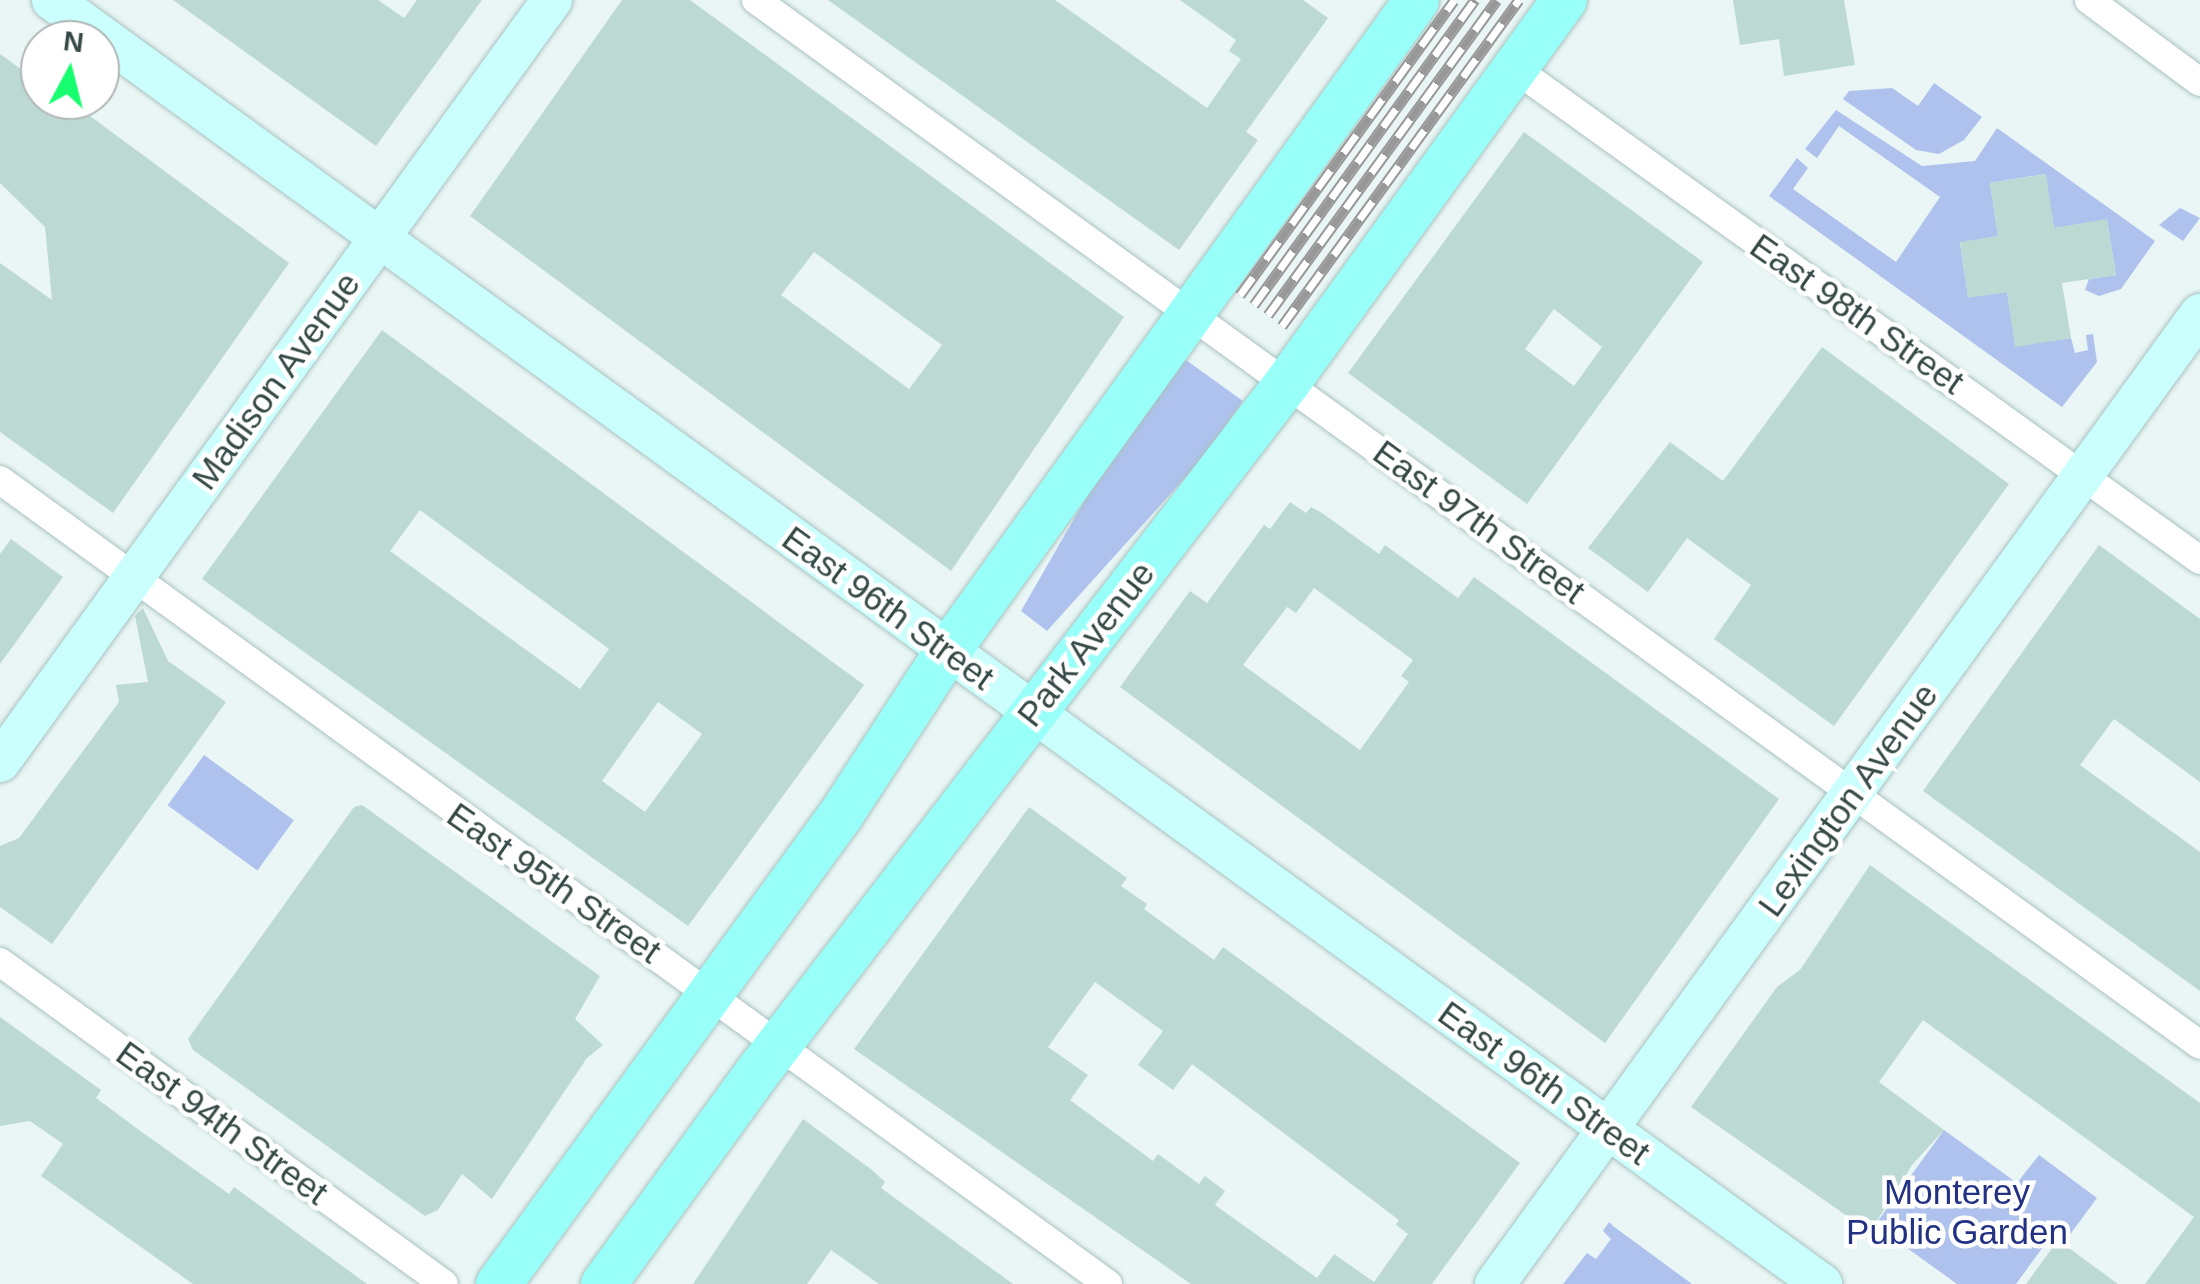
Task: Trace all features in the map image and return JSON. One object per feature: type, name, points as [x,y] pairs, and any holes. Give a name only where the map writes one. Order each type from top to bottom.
[{"type":"main road","name":"East 96th Street","points":[[52,0],[1822,1284]]},
{"type":"main road","name":"Madison Avenue","points":[[0,762],[552,0]]},
{"type":"main road","points":[[498,1284],[840,815],[947,651],[1416,0]]},
{"type":"main road","name":"Park Avenue","points":[[603,1284],[778,1044],[1286,382],[1564,0]]},
{"type":"main road","name":"Lexington Avenue","points":[[1495,1284],[2200,314]]},
{"type":"street","name":"East 97th Street","points":[[756,0],[2200,1045]]},
{"type":"street","points":[[2089,0],[2200,82]]},
{"type":"street","name":"East 98th Street","points":[[1514,68],[2200,560]]},
{"type":"street","name":"East 95th Street","points":[[0,480],[1108,1284]]},
{"type":"street","name":"East 94th Street","points":[[0,962],[444,1284]]},
{"type":"green space","points":[[1934,83],[1982,117],[1964,140],[1939,154],[1916,150],[1843,99],[1849,91],[1892,88],[1918,106]]},
{"type":"green space","points":[[1836,110],[1922,166],[1975,161],[1997,128],[2155,241],[2121,289],[2099,296],[2085,290],[2089,279],[2116,275],[2107,220],[2054,228],[2045,174],[1990,183],[1998,236],[1960,243],[1968,297],[2007,292],[2016,346],[2071,338],[2075,353],[2088,350],[2086,335],[2093,334],[2097,362],[2062,407],[1769,196],[1797,158],[1808,168],[1793,189],[1896,262],[1940,197],[1839,126],[1817,158],[1805,149]]},
{"type":"green space","points":[[2180,208],[2200,218],[2183,241],[2159,225]]},
{"type":"green space","points":[[1179,355],[1243,401],[1202,459],[1047,631],[1021,611],[1136,411]]},
{"type":"green space","points":[[204,755],[294,820],[257,870],[168,805]]},
{"type":"green space","name":"Monterey Public Garden","points":[[1944,1130],[2017,1183],[2039,1155],[2097,1198],[2063,1244],[2051,1236],[2016,1284],[1957,1284],[1875,1225]]},
{"type":"green space","points":[[1609,1222],[1692,1284],[1563,1284],[1587,1253],[1596,1259],[1611,1239],[1603,1231]]},
{"type":"building","points":[[173,0],[378,0],[404,18],[417,0],[482,0],[376,146]]},
{"type":"building","points":[[622,0],[690,0],[1124,317],[951,571],[470,216]],"holes":[[[814,252],[942,345],[909,389],[781,295]]]},
{"type":"building","points":[[828,0],[1055,0],[1207,108],[1241,59],[1229,51],[1236,40],[1180,0],[1303,0],[1328,18],[1246,132],[1258,140],[1179,250]]},
{"type":"building","points":[[1733,0],[1844,0],[1855,65],[1784,76],[1779,39],[1740,45]]},
{"type":"building","points":[[0,54],[20,68],[20,120],[95,120],[289,263],[113,513],[0,432],[0,263],[52,300],[45,227],[0,183]]},
{"type":"building","points":[[1524,132],[1703,262],[1527,504],[1348,373]],"holes":[[[1554,309],[1602,347],[1574,386],[1525,349]]]},
{"type":"building","points":[[2046,174],[2054,228],[2107,219],[2116,275],[2062,283],[2071,338],[2015,347],[2007,292],[1968,298],[1960,242],[1998,236],[1990,183]]},
{"type":"building","points":[[382,330],[864,685],[688,926],[202,579]],"holes":[[[420,510],[609,649],[580,689],[390,551]],[[658,702],[702,734],[645,812],[602,781]]]},
{"type":"building","points":[[1822,347],[2009,484],[1834,726],[1714,639],[1751,585],[1687,538],[1648,592],[1588,548],[1670,442],[1723,481]]},
{"type":"building","points":[[1290,502],[1306,513],[1311,507],[1322,513],[1379,554],[1385,545],[1458,598],[1474,577],[1779,799],[1605,1043],[1120,687],[1190,591],[1207,603],[1264,525],[1270,529]],"holes":[[[1314,588],[1413,660],[1401,676],[1409,682],[1360,750],[1243,665],[1287,607],[1296,613]]]},
{"type":"building","points":[[11,539],[63,577],[0,664],[0,554]]},
{"type":"building","points":[[2099,545],[2200,619],[2200,782],[2114,719],[2080,765],[2200,852],[2200,991],[1923,791]]},
{"type":"building","points":[[143,608],[168,661],[226,702],[52,944],[0,907],[0,846],[19,838],[119,702],[116,685],[148,682],[135,616]]},
{"type":"building","points":[[362,805],[600,976],[575,1019],[603,1045],[587,1058],[492,1199],[462,1174],[438,1210],[425,1216],[193,1050],[188,1039],[354,807]]},
{"type":"building","points":[[1029,807],[1127,878],[1121,886],[1147,904],[1144,909],[1214,960],[1223,947],[1520,1163],[1432,1284],[1191,1284],[854,1049]],"holes":[[[1095,982],[1163,1031],[1138,1065],[1173,1090],[1192,1064],[1399,1220],[1396,1225],[1408,1234],[1374,1282],[1334,1254],[1317,1278],[1215,1205],[1225,1191],[1205,1176],[1199,1184],[1158,1154],[1153,1161],[1070,1100],[1088,1075],[1048,1047]]]},
{"type":"building","points":[[1870,865],[2200,1103],[2200,1284],[2145,1284],[2194,1217],[1923,1020],[1879,1082],[1944,1130],[1912,1165],[1870,1232],[1691,1107],[1777,987],[1800,970]]},
{"type":"building","points":[[0,1017],[101,1090],[96,1098],[139,1130],[229,1194],[234,1187],[367,1284],[193,1284],[41,1176],[63,1144],[30,1121],[0,1126]]},
{"type":"building","points":[[803,1119],[872,1170],[885,1182],[881,1188],[1013,1284],[879,1284],[831,1250],[807,1284],[693,1284]]},
{"type":"building","points":[[2058,1240],[2118,1284],[2026,1284]]},
{"type":"railway","points":[[1240,295],[1454,0]]},
{"type":"railway","points":[[1254,305],[1475,0]]},
{"type":"railway","points":[[1268,315],[1497,0]]},
{"type":"railway","points":[[1282,326],[1519,0]]}]
